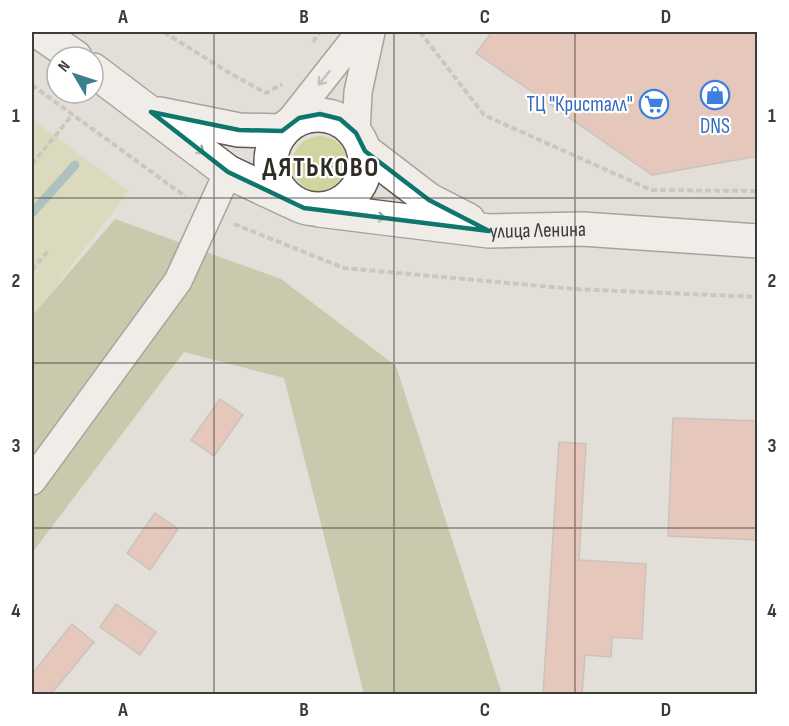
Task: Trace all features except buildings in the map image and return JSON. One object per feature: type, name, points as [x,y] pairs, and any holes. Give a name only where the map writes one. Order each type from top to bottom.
[{"type":"main road","points":[[39,32],[58,45]]},
{"type":"main road","name":"улица Ленина","points":[[105,79],[228,172],[305,205],[489,231],[582,229],[758,241]]},
{"type":"main road","points":[[151,112],[239,130],[282,131]]},
{"type":"main road","points":[[361,142],[364,172],[356,191],[339,204],[305,205],[279,190],[272,175],[271,160],[274,144],[282,131],[299,118],[320,114],[340,119],[361,142],[429,200],[489,231]]},
{"type":"street","points":[[282,131],[360,32]]},
{"type":"street","points":[[361,142],[358,92],[371,32]]},
{"type":"street","points":[[32,481],[178,281],[228,172]]},
{"type":"path","points":[[164,32],[266,93],[288,80]]},
{"type":"path","points":[[307,51],[320,32]]},
{"type":"path","points":[[420,32],[484,115],[651,190],[758,191]]},
{"type":"path","points":[[32,164],[73,114]]},
{"type":"path","points":[[32,270],[48,251]]},
{"type":"highlighted area","points":[[151,112],[239,130],[282,131],[299,118],[320,114],[340,119],[356,133],[365,151],[429,200],[489,231],[304,208],[228,172]]},
{"type":"green space","points":[[32,119],[129,191],[32,317]]},
{"type":"green space","points":[[314,136],[326,136],[336,140],[344,148],[348,164],[344,180],[336,188],[326,192],[314,192],[304,188],[296,180],[292,170],[292,158],[296,148],[304,140]]},
{"type":"green space","points":[[115,219],[281,279],[396,366],[502,694],[364,694],[284,378],[184,352],[32,553],[32,316]]},
{"type":"waterway","points":[[32,213],[75,165]]},
{"type":"place","name":"DNS","points":[[715,95]]},
{"type":"place","name":"ТЦ \"Кристалл\"","points":[[654,104]]},
{"type":"district","name":"ДЯТЬКОВО","points":[[321,167]]}]
